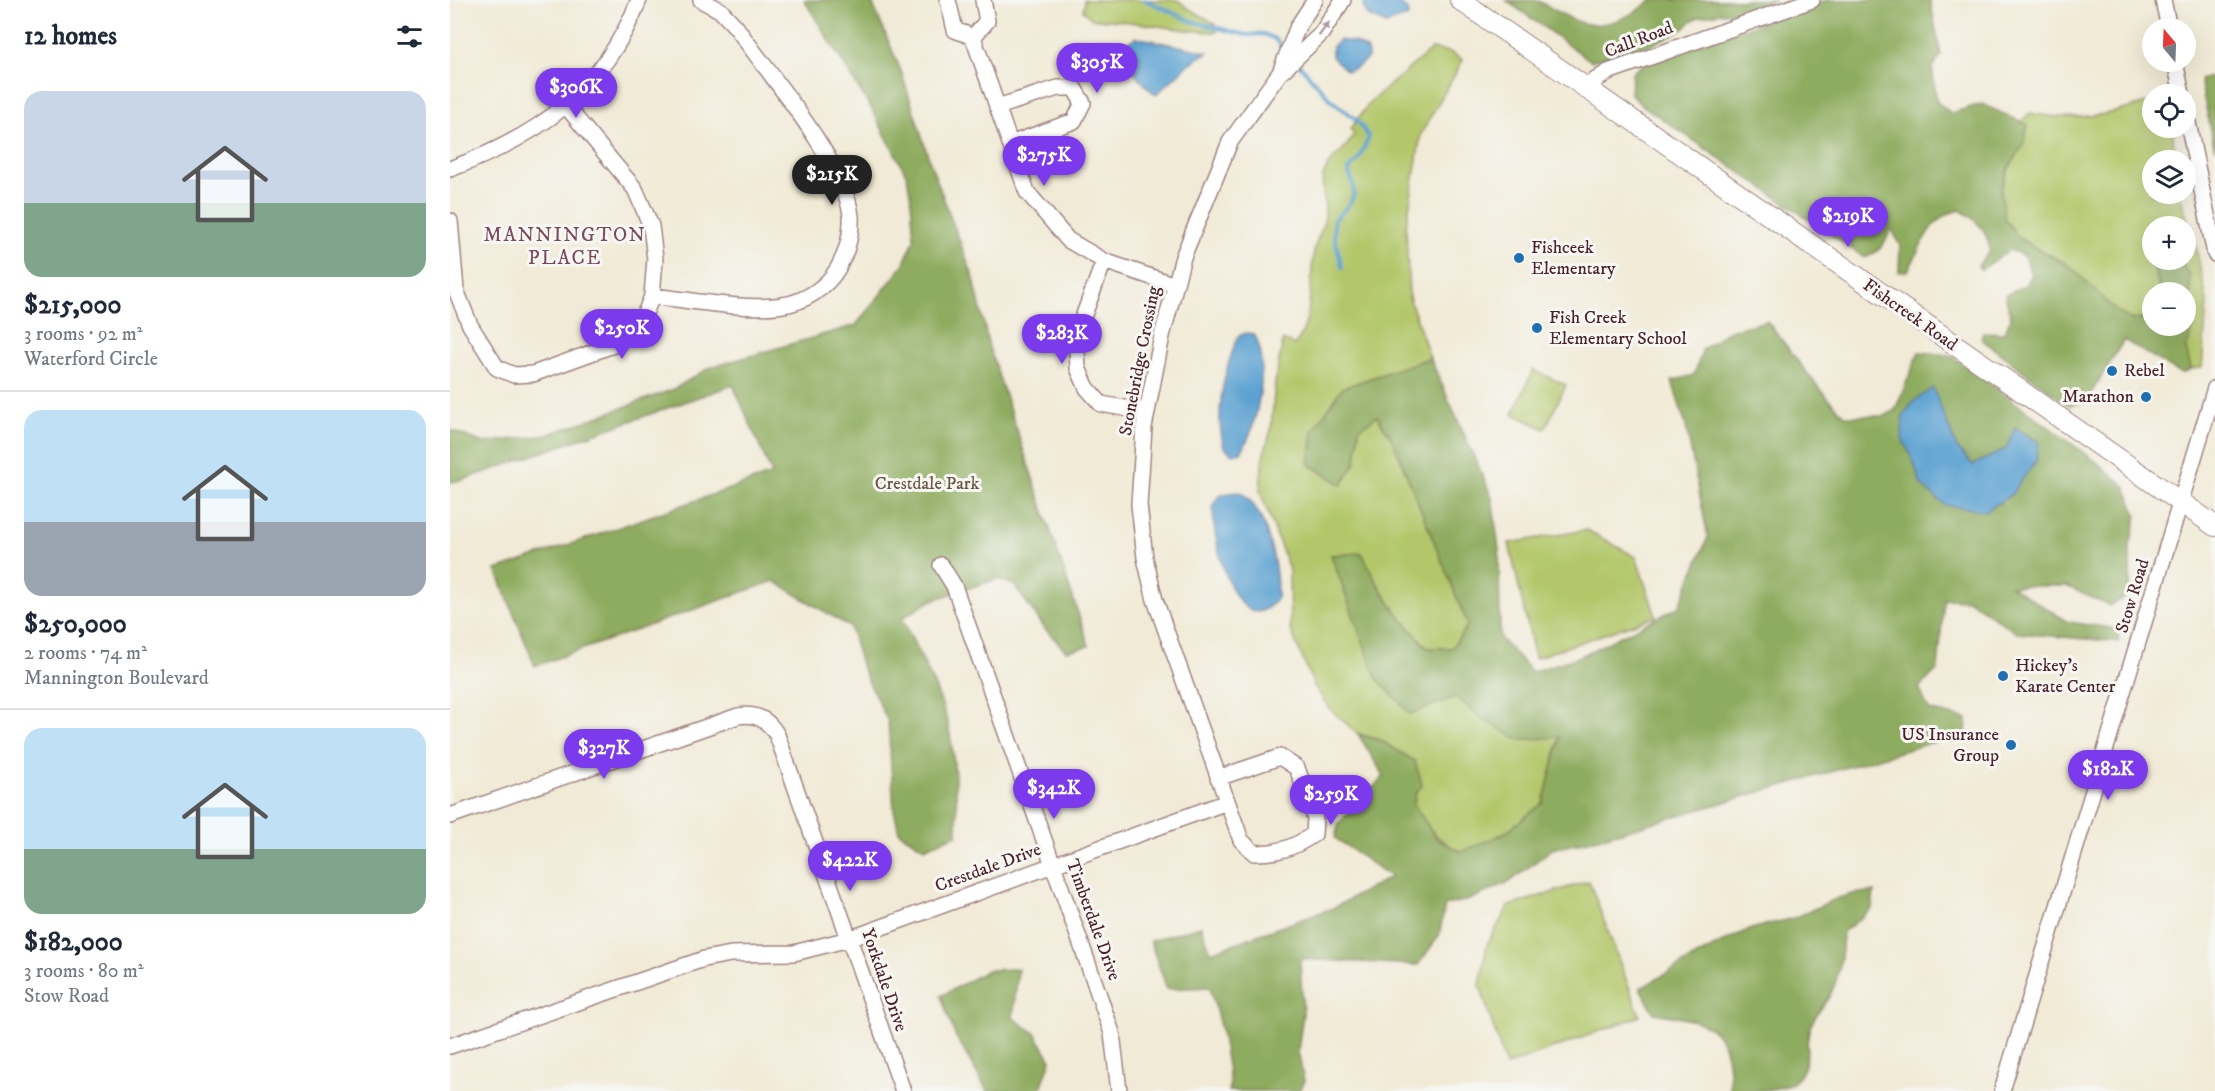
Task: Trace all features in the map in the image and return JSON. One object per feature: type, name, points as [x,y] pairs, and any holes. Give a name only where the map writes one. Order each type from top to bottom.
[{"type":"main road","name":"Fishcreek Road","points":[[1460,0],[2215,526]]},
{"type":"street","points":[[450,169],[518,140],[566,106],[603,67],[619,43],[639,0]]},
{"type":"street","points":[[652,296],[762,307],[786,305],[806,297],[826,283],[844,257],[850,236],[849,205],[829,160],[736,27],[720,10],[701,0]]},
{"type":"street","points":[[948,0],[955,30],[973,37],[1027,192],[1068,240],[1104,261],[1175,285]]},
{"type":"street","points":[[973,37],[987,21],[983,0]]},
{"type":"street","name":"Stonebridge Crossing","points":[[1218,778],[1280,757],[1297,768],[1314,818],[1314,834],[1298,846],[1276,853],[1254,853],[1241,840],[1218,778],[1155,600],[1146,558],[1139,505],[1147,412],[1161,336],[1187,247],[1230,142],[1295,49],[1298,26],[1315,0]]},
{"type":"street","name":"Stonebridge Crossing","points":[[1295,49],[1321,34],[1343,0]]},
{"type":"street","name":"Call Road","points":[[1585,87],[1608,72],[1812,0]]},
{"type":"street","points":[[2163,0],[2167,18]]},
{"type":"street","points":[[997,107],[1058,88],[1074,88],[1083,103],[1074,121],[1010,144]]},
{"type":"street","points":[[450,221],[453,274],[461,306],[485,352],[497,368],[505,373],[532,374],[616,344],[638,324],[652,296],[654,243],[641,200],[620,168],[566,106]]},
{"type":"street","points":[[2191,138],[2215,254]]},
{"type":"street","points":[[1104,261],[1076,336],[1078,368],[1087,388],[1101,404],[1147,412]]},
{"type":"street","name":"Stow Road","points":[[2002,1091],[2215,388]]},
{"type":"street","name":"Timberdale Drive","points":[[941,565],[954,586],[1112,1032],[1119,1091]]},
{"type":"street","name":"Yorkdale Drive","points":[[450,816],[738,716],[750,715],[760,718],[769,724],[777,735],[903,1091]]},
{"type":"street","name":"Crestdale Drive","points":[[450,1046],[704,959],[731,954],[794,953],[849,939],[1227,802]]},
{"type":"green space","name":"Crestdale Park","points":[[804,0],[871,0],[901,71],[931,165],[974,279],[989,347],[1089,646],[1066,651],[1046,630],[1014,585],[997,579],[932,600],[902,618],[941,701],[949,729],[954,768],[957,835],[924,848],[899,832],[894,810],[888,722],[862,668],[850,627],[774,581],[535,666],[496,570],[772,474],[733,385],[463,480],[450,482],[450,430],[484,443],[547,435],[674,389],[709,368],[856,325],[902,267],[914,240],[907,176],[871,108]]},
{"type":"green space","points":[[1084,0],[1178,0],[1216,24],[1217,32],[1092,19],[1083,11]]},
{"type":"green space","points":[[1536,0],[1582,23],[1601,24],[1628,15],[1651,0],[1775,0],[1742,12],[1699,17],[1685,28],[1652,45],[1591,61],[1507,1]]},
{"type":"green space","points":[[1827,0],[1930,0],[1941,55],[1932,67],[1937,102],[1951,113],[1982,104],[2028,125],[2023,146],[2007,170],[2001,189],[2005,220],[2021,240],[2071,267],[2115,310],[2131,320],[2142,319],[2142,336],[2190,336],[2186,348],[2191,369],[2181,374],[2124,340],[2086,401],[2069,406],[1981,339],[1983,332],[2004,333],[2011,318],[2005,295],[2025,285],[2032,275],[2023,255],[2010,250],[1981,270],[1978,265],[1990,251],[1987,237],[1972,217],[1960,210],[1940,219],[1933,226],[1908,271],[1899,272],[1900,246],[1893,231],[1890,230],[1878,250],[1865,258],[1639,103],[1631,94],[1632,73],[1646,62]]},
{"type":"green space","points":[[1432,49],[1450,52],[1463,60],[1421,134],[1406,227],[1409,297],[1430,358],[1342,388],[1356,462],[1359,429],[1377,416],[1393,441],[1468,625],[1452,648],[1428,648],[1390,604],[1362,553],[1331,555],[1456,697],[1486,721],[1560,736],[1543,803],[1503,834],[1461,852],[1433,833],[1424,821],[1414,805],[1415,794],[1380,740],[1358,734],[1329,708],[1314,686],[1290,628],[1289,569],[1260,491],[1263,457],[1271,430],[1275,383],[1283,340],[1294,345],[1301,336],[1308,312],[1313,258],[1325,216],[1323,183],[1325,172],[1332,160],[1351,140],[1354,134],[1350,129],[1370,102]]},
{"type":"green space","points":[[2215,75],[2215,149],[2200,80]]},
{"type":"green space","points":[[2142,104],[2142,138],[2173,138],[2175,150],[2142,150],[2142,204],[2183,204],[2186,216],[2142,216],[2142,270],[2154,270],[2158,282],[2142,282],[2142,319],[2138,320],[2132,320],[2113,309],[2063,261],[2018,237],[2005,220],[2001,207],[2003,183],[2028,126],[2020,122],[2030,113],[2075,117],[2119,111]]},
{"type":"green space","points":[[2196,250],[2207,301],[2202,368],[2191,369],[2185,348],[2190,336],[2196,336],[2196,282],[2190,282],[2190,276],[2186,270],[2196,270]]},
{"type":"green space","points":[[2155,270],[2186,270],[2190,276],[2190,282],[2158,282]]},
{"type":"green space","points":[[1767,321],[1814,382],[1846,416],[1885,416],[1895,410],[1919,352],[1950,355],[2094,460],[2125,486],[2137,516],[2130,546],[2130,595],[2110,606],[2066,586],[2011,586],[2068,622],[2117,629],[2119,642],[2017,633],[1969,600],[1944,599],[1938,669],[1919,688],[1929,710],[1967,719],[1966,733],[1589,841],[1552,849],[1511,881],[1469,900],[1445,905],[1439,936],[1418,965],[1300,959],[1303,1013],[1298,1051],[1304,1081],[1299,1091],[1228,1091],[1230,1083],[1221,1030],[1210,987],[1167,989],[1150,941],[1201,926],[1211,952],[1333,908],[1391,877],[1335,838],[1339,823],[1384,776],[1358,734],[1380,740],[1415,761],[1422,785],[1415,794],[1414,805],[1437,839],[1461,852],[1503,834],[1543,803],[1560,737],[1520,740],[1486,721],[1456,697],[1410,714],[1376,677],[1331,555],[1362,553],[1390,604],[1428,648],[1452,648],[1468,625],[1393,441],[1377,416],[1359,429],[1356,462],[1342,485],[1309,464],[1313,431],[1342,388],[1430,358],[1492,497],[1499,550],[1500,638],[1532,672],[1579,657],[1679,607],[1708,537],[1686,426],[1672,381],[1694,375],[1703,349],[1730,330]]},
{"type":"green space","points":[[1533,370],[1566,385],[1545,429],[1513,414]]},
{"type":"green space","points":[[1587,530],[1636,557],[1656,616],[1535,658],[1509,543]]},
{"type":"green space","points":[[1589,881],[1640,1016],[1506,1066],[1480,986],[1487,944],[1509,906]]},
{"type":"green space","points":[[1874,892],[1872,909],[1843,932],[1836,980],[1830,995],[1810,1027],[1802,1073],[1789,1085],[1768,1090],[1730,1091],[1726,1052],[1714,1031],[1691,1020],[1654,1013],[1640,988],[1746,931],[1796,917],[1841,897]]},
{"type":"green space","points":[[1018,969],[1013,1018],[1035,1033],[1051,1060],[1040,1091],[987,1091],[955,1035],[941,996],[988,970]]},
{"type":"water","points":[[1365,0],[1394,0],[1408,10],[1408,17],[1386,24],[1368,16],[1363,6]]},
{"type":"water","points":[[1136,37],[1208,52],[1189,64],[1156,95],[1135,73],[1125,53],[1123,45]]},
{"type":"water","points":[[1339,40],[1354,42],[1368,50],[1368,58],[1356,68],[1347,71],[1332,57],[1332,47]]},
{"type":"water","points":[[1246,333],[1254,334],[1259,346],[1260,393],[1257,411],[1247,441],[1241,452],[1232,454],[1224,447],[1221,434],[1222,391],[1238,336]]},
{"type":"water","points":[[1933,388],[1957,448],[1973,465],[2006,449],[2015,428],[2039,442],[2036,461],[2011,495],[1986,511],[1945,505],[1921,485],[1913,460],[1902,438],[1903,416],[1913,402]]},
{"type":"water","points":[[1240,492],[1257,511],[1273,555],[1277,598],[1262,611],[1249,609],[1237,597],[1227,578],[1215,532],[1213,513],[1215,501],[1223,494]]},
{"type":"waterway","points":[[1145,0],[1191,21],[1246,35],[1264,34],[1275,39],[1284,49]]},
{"type":"waterway","points":[[1296,61],[1333,102],[1356,119],[1369,137],[1359,159],[1348,170],[1354,187],[1353,198],[1334,220],[1334,235],[1342,267]]},
{"type":"place","name":"Fishceek Elementary","points":[[1519,258]]},
{"type":"place","name":"Fish Creek Elementary School","points":[[1537,328]]},
{"type":"place","name":"Rebel","points":[[2112,371]]},
{"type":"place","name":"Marathon","points":[[2146,397]]},
{"type":"place","name":"Hickey's Karate Center","points":[[2003,676]]},
{"type":"place","name":"US Insurance Group","points":[[2011,745]]},
{"type":"district","name":"MANNINGTON PLACE","points":[[565,246]]}]
